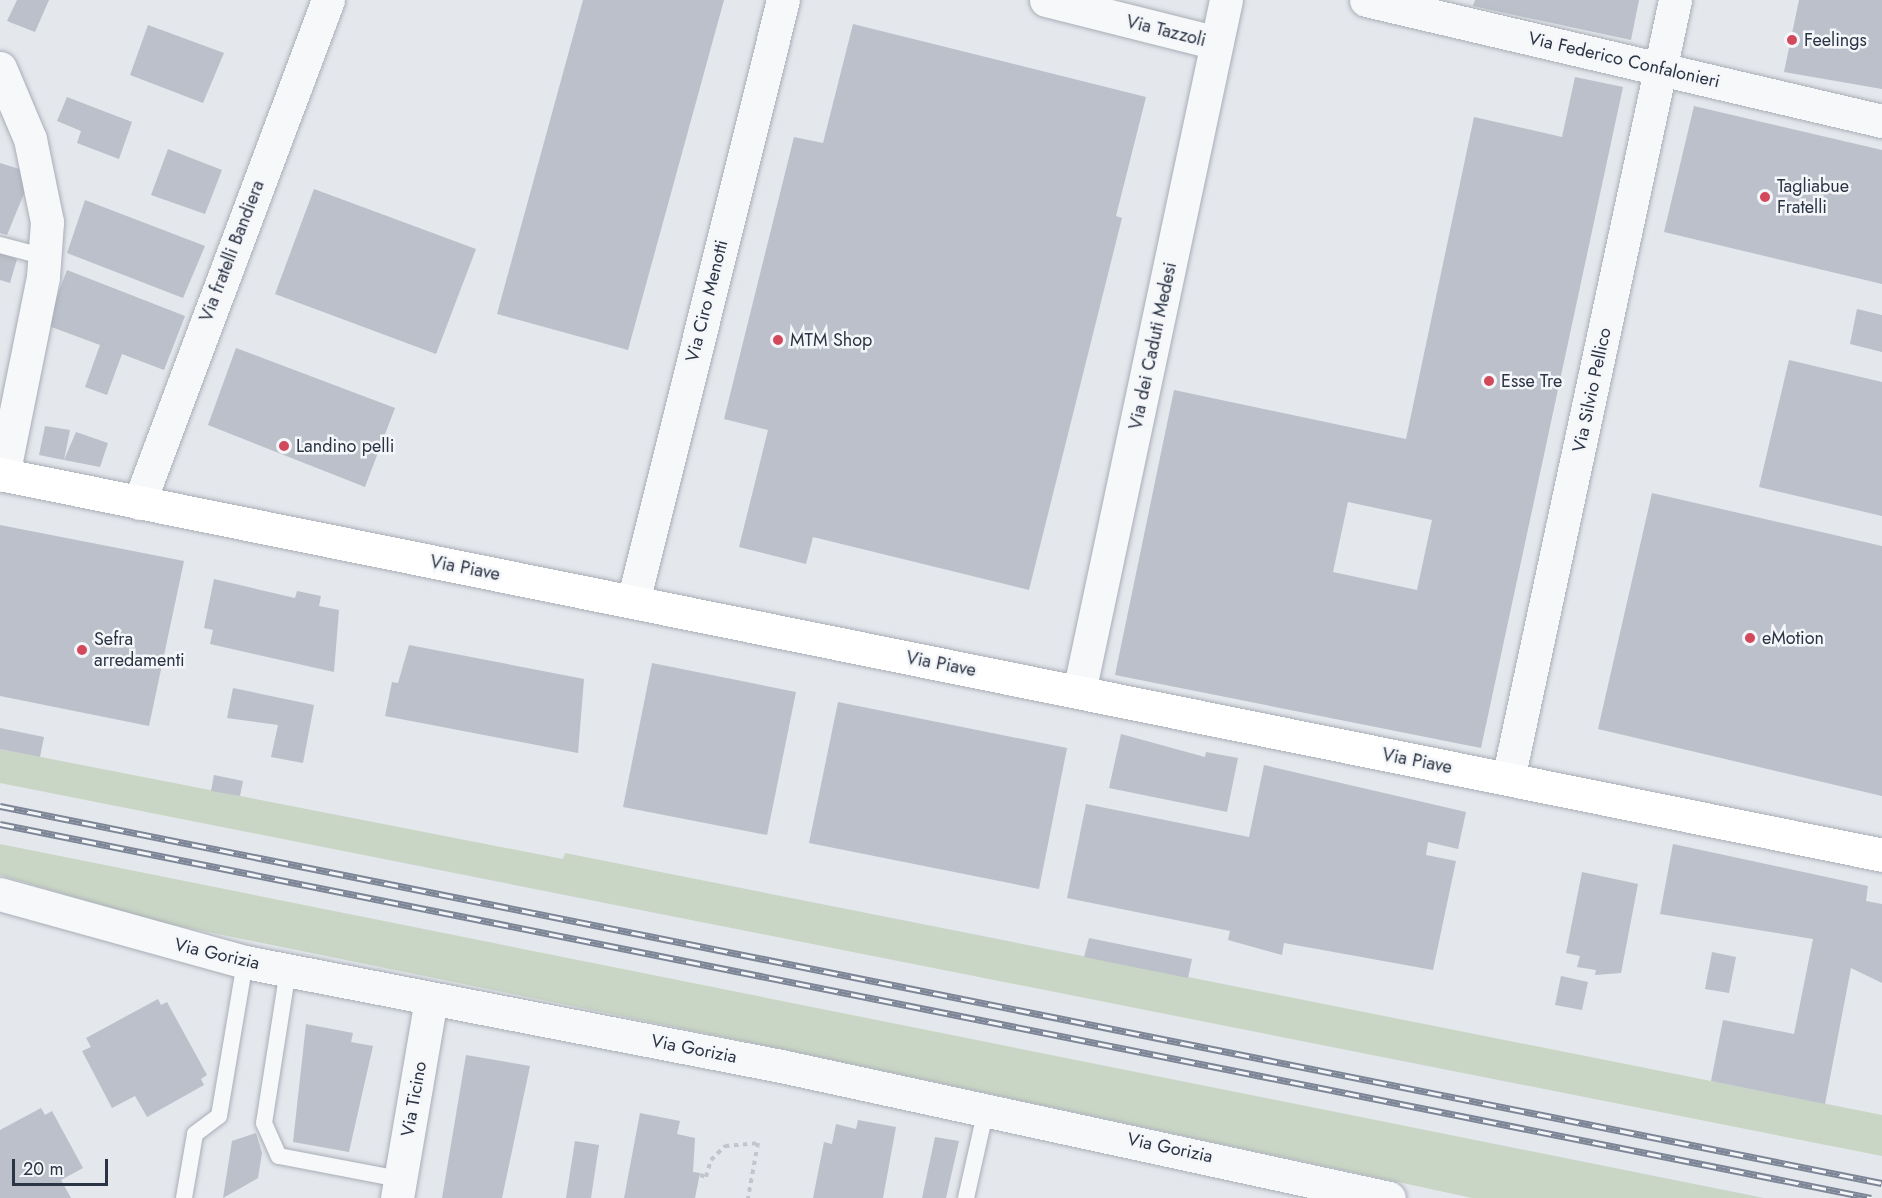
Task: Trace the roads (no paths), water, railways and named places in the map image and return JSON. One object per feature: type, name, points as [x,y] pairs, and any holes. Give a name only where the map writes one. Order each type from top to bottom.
[{"type":"street","name":"Via fratelli Bandiera","points":[[139,503],[328,0]]},
{"type":"street","name":"Via Ciro Menotti","points":[[633,602],[783,0]]},
{"type":"street","name":"Via Tazzoli","points":[[1046,0],[1217,43]]},
{"type":"street","name":"Via dei Caduti Medesi","points":[[1079,692],[1226,0]]},
{"type":"street","name":"Via Federico Confalonieri","points":[[1366,0],[1882,121]]},
{"type":"street","name":"Via Silvio Pellico","points":[[1508,779],[1675,0]]},
{"type":"street","points":[[0,68],[37,162],[44,193],[45,257],[1,475]]},
{"type":"street","name":"Via Piave","points":[[1,475],[1882,855]]},
{"type":"street","name":"Via Gorizia","points":[[0,894],[245,962],[986,1109],[1389,1198]]},
{"type":"street","name":"Via Ticino","points":[[399,1188],[431,999]]},
{"type":"lane","points":[[0,245],[45,257]]},
{"type":"lane","points":[[184,1198],[195,1134],[219,1116],[245,962]]},
{"type":"lane","points":[[288,970],[264,1123],[279,1156],[399,1188]]},
{"type":"lane","points":[[966,1198],[986,1109]]},
{"type":"railway","points":[[0,806],[1882,1183]]},
{"type":"railway","points":[[0,824],[1871,1198]]},
{"type":"place","name":"Feelings","points":[[1792,40]]},
{"type":"place","name":"Tagliabue Fratelli","points":[[1765,197]]},
{"type":"place","name":"MTM Shop","points":[[778,340]]},
{"type":"place","name":"Esse Tre","points":[[1489,381]]},
{"type":"place","name":"Landino pelli","points":[[284,446]]},
{"type":"place","name":"eMotion","points":[[1750,638]]},
{"type":"place","name":"Sefra arredamenti","points":[[82,650]]}]
